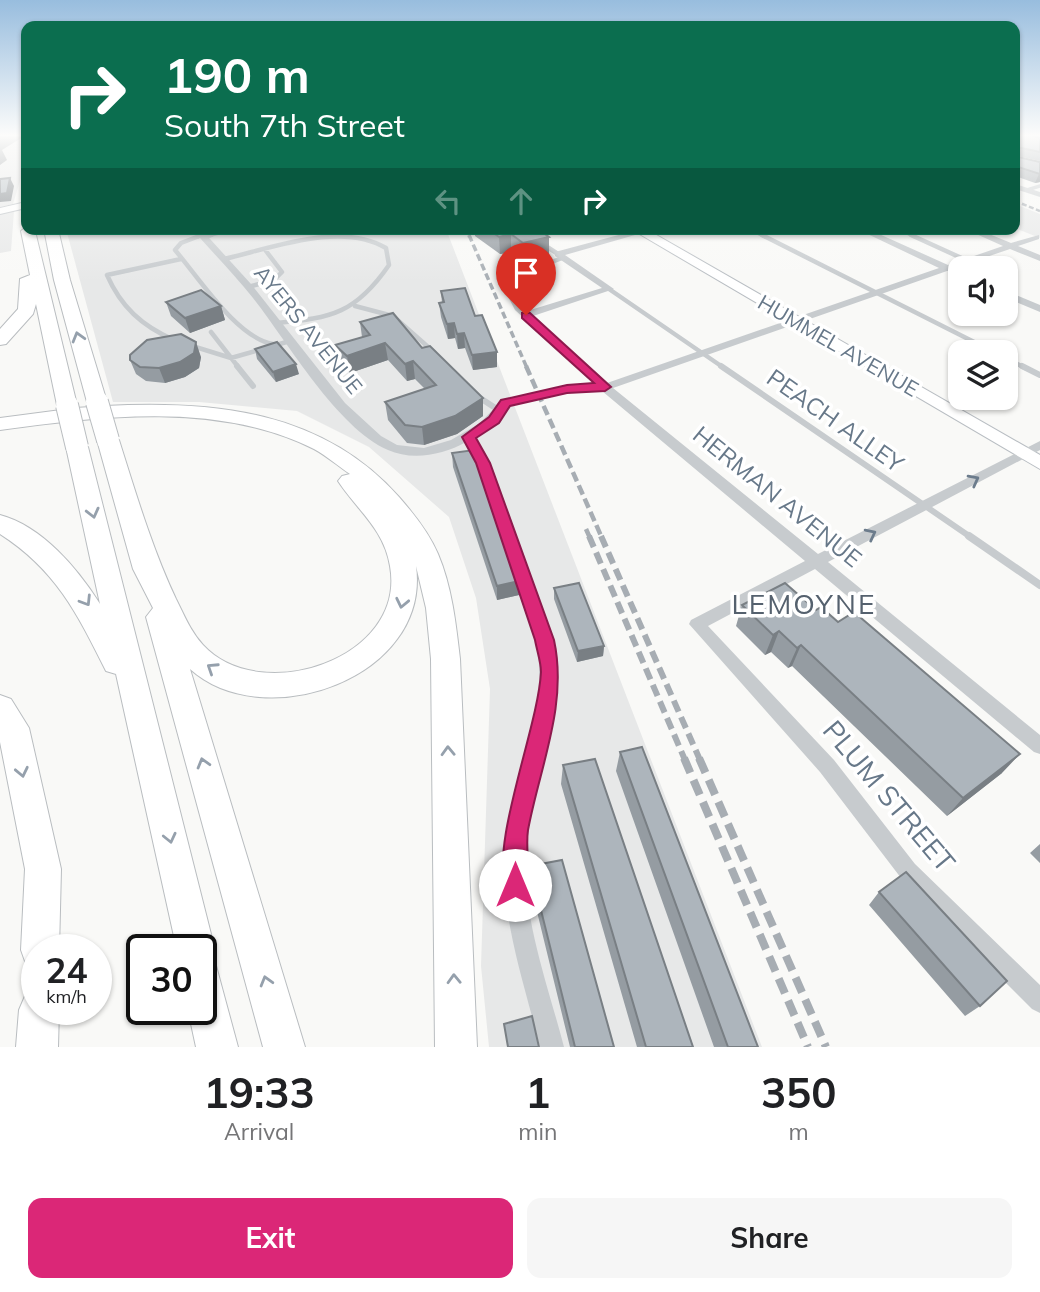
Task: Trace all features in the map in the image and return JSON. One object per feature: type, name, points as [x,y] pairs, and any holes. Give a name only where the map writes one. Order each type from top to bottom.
[{"type":"highway","points":[[0,340],[27,310],[28,235]]},
{"type":"highway","points":[[29,235],[191,934]]},
{"type":"highway","points":[[52,235],[62,280],[284,1047]]},
{"type":"highway","points":[[0,424],[125,411],[192,411],[227,415],[296,433],[332,450],[357,467],[391,498],[426,555],[440,601],[445,668],[456,1047]]},
{"type":"highway","points":[[0,433],[119,420],[170,420],[228,427],[295,447],[338,472],[381,514],[394,536],[402,559],[405,585],[402,607],[395,624],[374,647],[341,668],[292,683],[247,682],[216,673],[190,652],[142,554]]},
{"type":"highway","points":[[0,523],[58,567],[80,592],[103,629],[150,747]]},
{"type":"highway","points":[[0,708],[13,728],[43,869],[41,934]]},
{"type":"highway","points":[[37,1047],[38,1025]]},
{"type":"highway","points":[[212,1025],[217,1047]]},
{"type":"main road","points":[[0,211],[21,206]]},
{"type":"main road","name":"HUMMEL AVENUE","points":[[651,235],[1040,463]]},
{"type":"street","points":[[1020,188],[1040,195]]},
{"type":"street","name":"AYERS AVENUE","points":[[202,235],[248,287],[277,324],[286,342],[355,417],[395,449],[429,449],[469,437]]},
{"type":"street","points":[[560,256],[627,235]]},
{"type":"street","points":[[874,235],[948,268]]},
{"type":"street","points":[[984,235],[1040,258]]},
{"type":"street","points":[[982,256],[1036,237]]},
{"type":"street","points":[[560,256],[609,289]]},
{"type":"street","points":[[552,1047],[517,900],[514,870],[516,832],[542,729],[551,670],[545,640],[483,463],[469,437],[494,420],[505,403],[516,399],[567,389],[605,387],[948,268]]},
{"type":"street","name":"HERMAN AVENUE","points":[[518,275],[510,282],[508,292],[526,315],[605,387],[1040,746]]},
{"type":"street","points":[[526,315],[609,289]]},
{"type":"street","points":[[1018,299],[1040,309]]},
{"type":"street","points":[[817,562],[1040,445]]},
{"type":"street","name":"PLUM STREET","points":[[817,562],[697,625],[827,766],[908,871],[1040,1001]]},
{"type":"lane","points":[[1027,190],[1040,186]]},
{"type":"lane","points":[[199,235],[177,247],[175,250],[181,259],[244,331],[261,342],[286,342]]},
{"type":"lane","points":[[762,235],[970,340]]},
{"type":"lane","points":[[910,235],[956,256]]},
{"type":"lane","points":[[224,259],[345,236],[366,237],[379,242],[388,253],[389,265],[355,306],[335,316],[277,324]]},
{"type":"lane","points":[[530,236],[560,256]]},
{"type":"lane","points":[[248,287],[274,280],[282,272],[266,251]]},
{"type":"lane","points":[[518,275],[560,256]]},
{"type":"lane","points":[[181,259],[107,275],[116,296],[139,323],[171,339],[231,358],[286,342]]},
{"type":"lane","name":"PEACH ALLEY","points":[[609,289],[1040,585]]},
{"type":"lane","points":[[355,306],[390,312],[401,318],[445,362]]},
{"type":"lane","points":[[211,332],[253,386]]},
{"type":"lane","points":[[1018,364],[1040,375]]},
{"type":"lane","points":[[468,386],[500,411]]},
{"type":"shaded area","points":[[0,184],[19,184],[13,204],[0,207]]},
{"type":"shaded area","points":[[1020,206],[1040,214],[1040,238],[1020,230]]},
{"type":"shaded area","points":[[14,211],[11,251],[0,253],[0,214]]},
{"type":"shaded area","points":[[68,235],[448,235],[762,1047],[489,1047],[481,966],[490,689],[476,598],[449,517],[369,447],[297,411],[199,402],[113,402]]},
{"type":"building","points":[[0,184],[9,184],[7,193],[0,194]]},
{"type":"building","points":[[512,235],[549,237],[523,243]]},
{"type":"building","points":[[465,288],[475,316],[482,315],[497,352],[472,355],[464,333],[457,334],[454,323],[447,324],[439,303],[444,302],[441,291]]},
{"type":"building","points":[[201,290],[221,306],[185,318],[166,302]]},
{"type":"building","points":[[393,313],[422,348],[430,346],[483,398],[455,416],[422,427],[405,425],[385,402],[436,385],[413,361],[405,364],[385,343],[347,356],[335,345],[370,335],[360,322]]},
{"type":"building","points":[[181,334],[196,342],[194,353],[180,362],[159,368],[140,367],[130,360],[130,355],[147,340]]},
{"type":"building","points":[[277,342],[296,364],[273,372],[255,349]]},
{"type":"building","points":[[474,450],[519,581],[497,586],[452,453]]},
{"type":"building","points":[[579,583],[604,646],[578,651],[554,588]]},
{"type":"building","points":[[785,583],[816,610],[821,607],[838,622],[854,612],[1020,754],[963,798],[801,645],[797,648],[779,631],[773,635],[742,605]]},
{"type":"building","points":[[642,747],[758,1047],[728,1047],[620,752]]},
{"type":"building","points":[[595,759],[693,1047],[646,1047],[563,765]]},
{"type":"building","points":[[562,860],[614,1047],[575,1047],[530,866]]},
{"type":"building","points":[[906,872],[1007,981],[980,1006],[879,892]]},
{"type":"building","points":[[532,1016],[539,1047],[508,1047],[504,1024]]},
{"type":"railway","points":[[1020,203],[1040,211]]},
{"type":"railway","points":[[469,235],[527,368]]},
{"type":"railway","points":[[526,366],[602,538]]},
{"type":"railway","points":[[586,529],[590,538]]},
{"type":"railway","points":[[589,536],[685,760]]},
{"type":"railway","points":[[601,536],[700,760]]},
{"type":"railway","points":[[684,758],[808,1047]]},
{"type":"railway","points":[[699,758],[826,1047]]},
{"type":"district","name":"LEMOYNE","points":[[804,604]]},
{"type":"route","points":[[515,885],[516,832],[542,729],[550,691],[551,670],[545,640],[483,463],[469,437],[494,420],[505,403],[567,389],[605,387],[526,315]]}]
